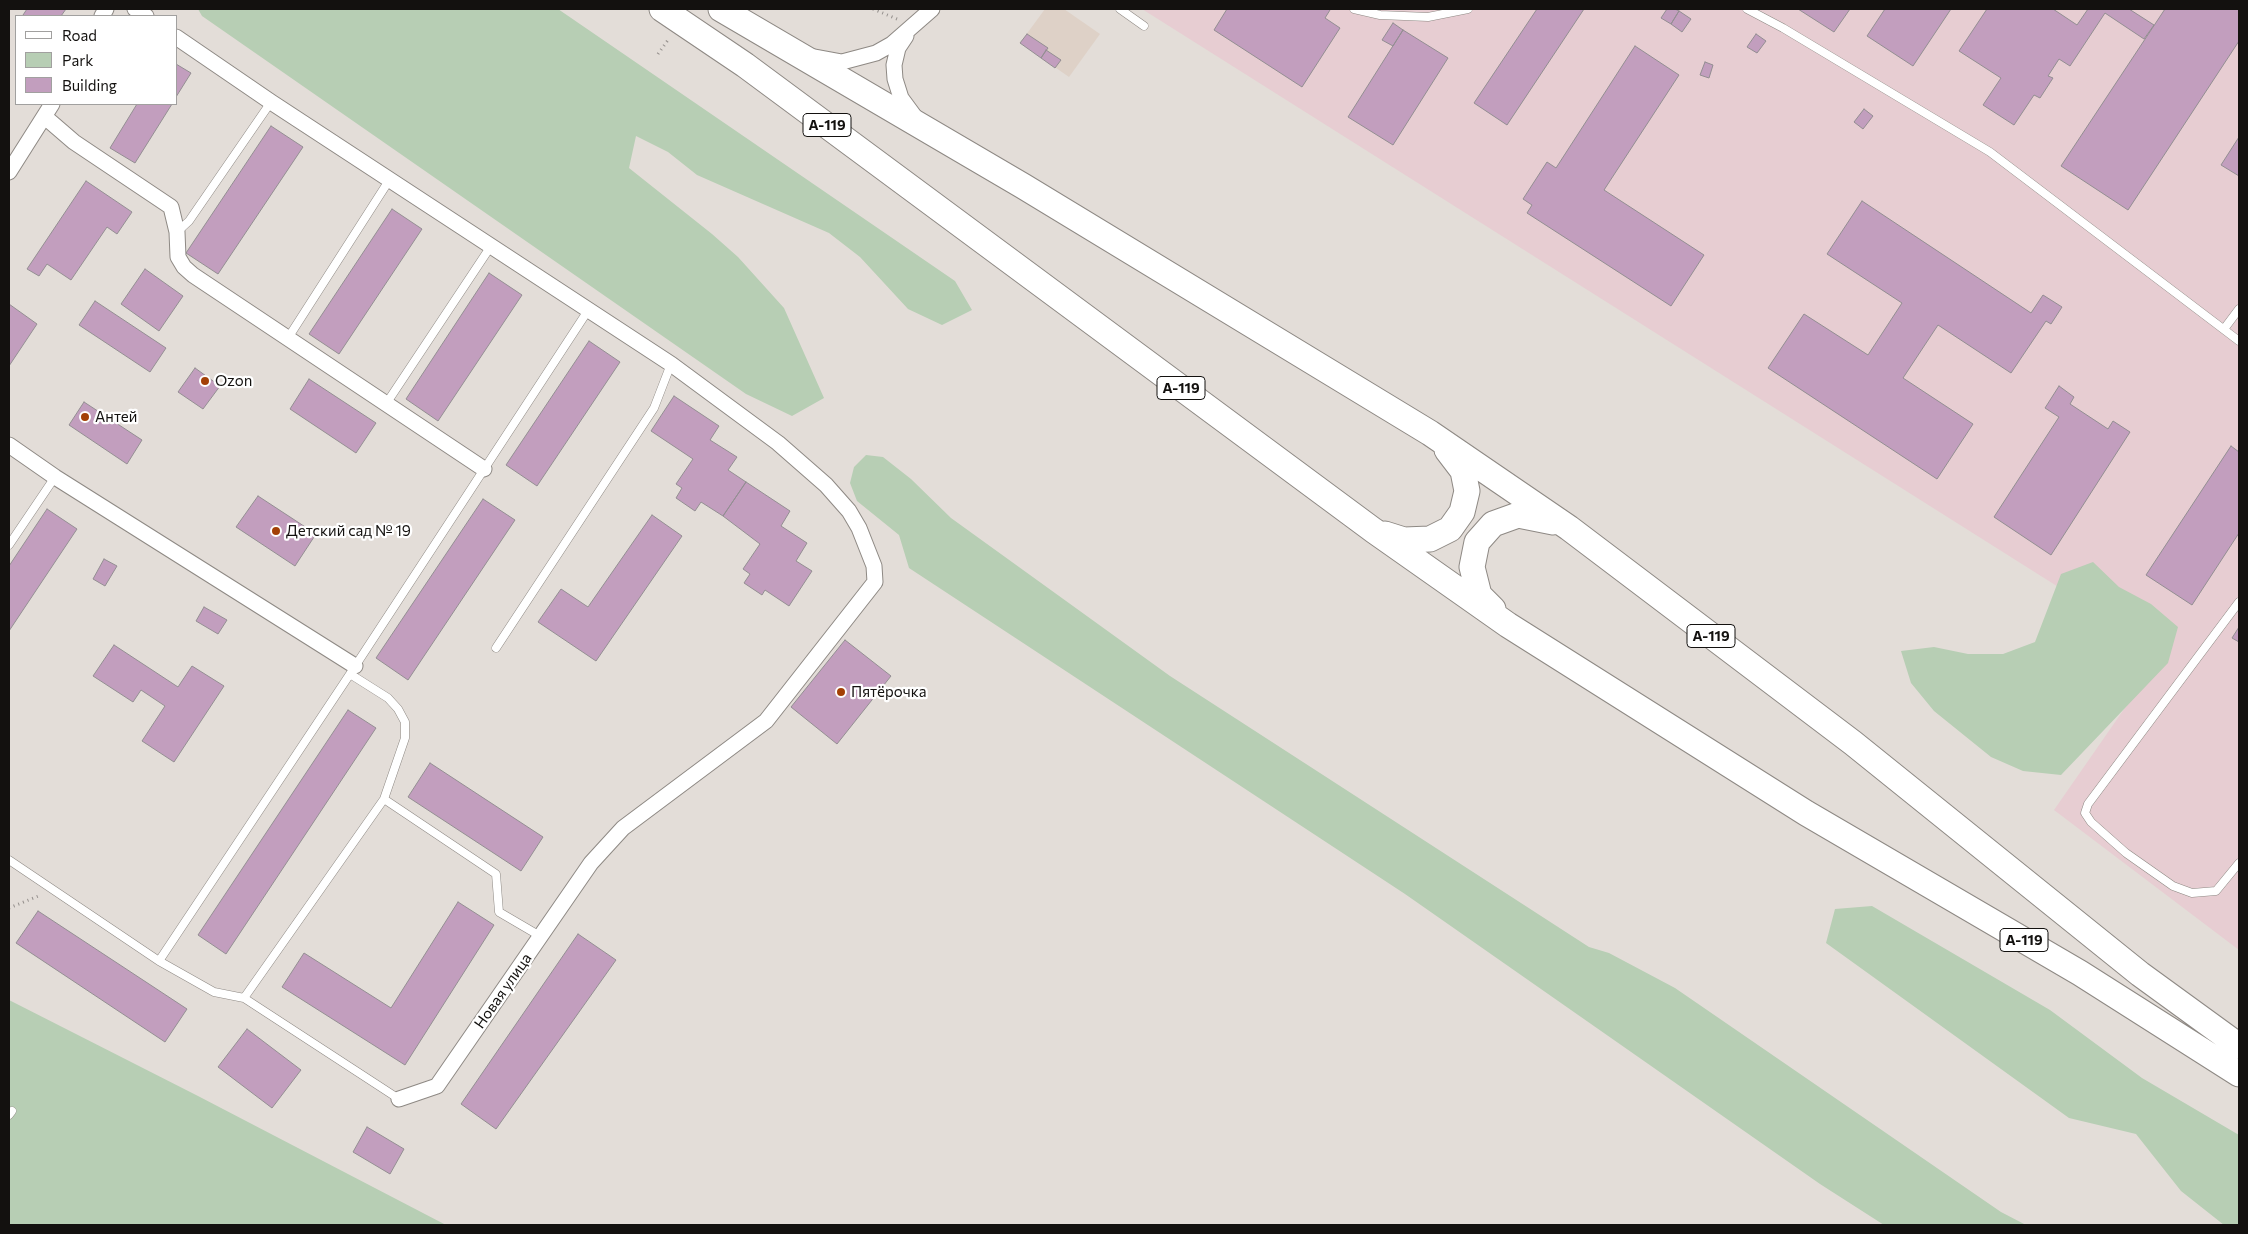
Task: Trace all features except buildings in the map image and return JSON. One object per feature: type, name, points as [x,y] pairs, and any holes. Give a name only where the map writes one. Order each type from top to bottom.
[{"type":"highway","name":"А-119","points":[[662,9],[745,64],[1373,530],[1508,625],[1806,813],[2080,973],[2239,1074]]},
{"type":"highway","name":"А-119","points":[[721,9],[927,129],[1430,433],[1569,528],[1853,743],[2140,974],[2239,1046]]},
{"type":"highway","points":[[1373,530],[1404,540],[1430,539],[1450,529],[1462,512],[1467,491],[1463,471],[1451,453],[1430,433]]},
{"type":"highway","points":[[1508,625],[1479,594],[1472,567],[1477,542],[1493,524],[1518,515],[1543,519],[1569,528]]},
{"type":"street","points":[[787,49],[842,62],[876,53],[892,44],[932,9]]},
{"type":"street","points":[[911,28],[898,48],[894,65],[895,79],[901,98],[927,129]]},
{"type":"street","points":[[178,38],[271,102],[671,364]]},
{"type":"street","points":[[9,172],[51,105]]},
{"type":"street","points":[[45,117],[74,142],[166,202],[174,213],[178,257],[184,267],[484,470]]},
{"type":"street","name":"Новая улица","points":[[399,1099],[437,1086],[591,863],[623,828],[766,721],[875,582],[874,566],[859,528],[849,511],[826,485],[778,442],[671,364]]},
{"type":"street","points":[[9,445],[55,477],[353,670]]},
{"type":"lane","points":[[1120,9],[1144,26]]},
{"type":"lane","points":[[1354,9],[1380,15],[1428,17],[1468,9]]},
{"type":"lane","points":[[1747,9],[1783,28],[1990,152],[2239,341]]},
{"type":"lane","points":[[177,232],[189,221],[271,102]]},
{"type":"lane","points":[[288,338],[390,179]]},
{"type":"lane","points":[[386,404],[491,246]]},
{"type":"lane","points":[[159,961],[353,670],[588,309]]},
{"type":"lane","points":[[2224,330],[2239,309]]},
{"type":"lane","points":[[496,648],[654,408],[671,364]]},
{"type":"lane","points":[[9,546],[55,477]]},
{"type":"lane","points":[[2239,602],[2088,804],[2085,812],[2091,822],[2126,853],[2173,886],[2192,894],[2216,891],[2239,863]]},
{"type":"lane","points":[[244,998],[384,799],[405,738],[405,722],[398,709],[388,698],[353,670]]},
{"type":"lane","points":[[384,799],[496,874],[499,912],[540,936]]},
{"type":"lane","points":[[9,860],[159,961],[214,992],[244,998],[399,1099]]},
{"type":"path","points":[[873,9],[911,28]]},
{"type":"path","points":[[658,54],[668,40]]},
{"type":"path","points":[[9,908],[54,890]]},
{"type":"shaded area","points":[[1045,9],[1064,9],[1100,34],[1069,77],[1020,43]]},
{"type":"shaded area","points":[[1142,9],[2239,9],[2239,950],[2054,810],[2163,653]]},
{"type":"green space","points":[[198,9],[558,9],[955,281],[972,310],[942,325],[908,309],[860,257],[829,233],[697,175],[668,152],[636,136],[629,168],[738,257],[784,308],[824,398],[792,416],[746,394],[202,16]]},
{"type":"green space","points":[[866,455],[883,457],[911,479],[951,518],[1170,676],[1589,947],[1609,953],[1675,988],[2001,1212],[2026,1225],[1884,1225],[1820,1184],[1405,894],[909,568],[899,535],[857,501],[850,483],[854,467]]},
{"type":"green space","points":[[2093,562],[2119,587],[2151,604],[2178,627],[2168,663],[2061,775],[2023,771],[1991,757],[1934,711],[1911,683],[1901,651],[1934,647],[1968,654],[2003,654],[2035,642],[2061,574]]},
{"type":"green space","points":[[1872,906],[2050,1010],[2142,1078],[2239,1135],[2239,1225],[2224,1225],[2181,1191],[2136,1134],[2069,1118],[1826,943],[1835,909]]},
{"type":"green space","points":[[9,1000],[198,1096],[446,1225],[9,1225]]},
{"type":"place","name":"Ozon","points":[[205,381]]},
{"type":"place","name":"Антей","points":[[85,417]]},
{"type":"place","name":"Детский сад № 19","points":[[276,531]]},
{"type":"place","name":"Пятёрочка","points":[[841,692]]}]
